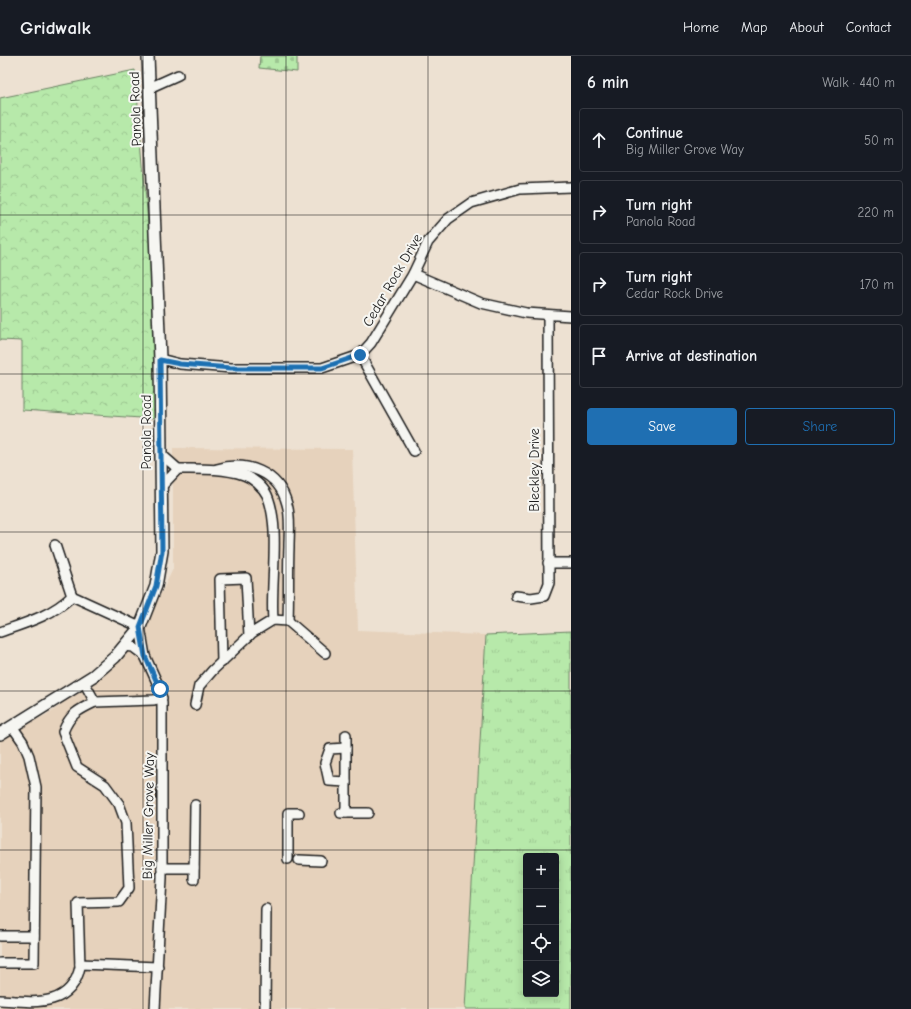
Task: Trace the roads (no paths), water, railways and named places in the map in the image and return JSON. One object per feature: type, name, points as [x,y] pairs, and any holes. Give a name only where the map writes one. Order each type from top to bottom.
[{"type":"main road","name":"Panola Road","points":[[0,734],[84,682],[115,657],[140,627],[156,586],[162,551],[160,360],[148,56]]},
{"type":"street","points":[[149,88],[178,75]]},
{"type":"street","name":"Cedar Rock Drive","points":[[360,355],[371,343],[413,274],[428,242],[448,219],[471,203],[520,189],[571,187]]},
{"type":"street","points":[[413,274],[481,303],[526,313],[571,316]]},
{"type":"street","name":"Bleckley Drive","points":[[516,596],[531,598],[544,596],[549,583],[548,315]]},
{"type":"street","points":[[160,360],[180,364],[231,368],[322,368],[360,355],[414,451]]},
{"type":"street","points":[[161,454],[178,469],[215,469],[245,476],[257,483],[266,493],[272,519],[273,620]]},
{"type":"street","points":[[215,469],[229,465],[250,466],[267,474],[280,486],[288,504],[289,519],[288,621]]},
{"type":"street","points":[[161,488],[178,469]]},
{"type":"street","points":[[272,519],[289,519]]},
{"type":"street","points":[[55,546],[72,596],[140,627]]},
{"type":"street","points":[[548,563],[571,563]]},
{"type":"street","points":[[222,662],[220,579],[246,578],[249,636]]},
{"type":"street","points":[[0,632],[37,619],[62,606],[72,596]]},
{"type":"street","points":[[195,705],[199,686],[249,636],[273,620],[288,621],[326,653]]},
{"type":"street","name":"Big Miller Grove Way","points":[[140,627],[145,656],[160,689],[162,698],[162,868],[155,1009]]},
{"type":"street","points":[[124,646],[133,647],[145,656]]},
{"type":"street","points":[[84,682],[95,702]]},
{"type":"street","points":[[0,1000],[44,1002],[58,998],[70,987],[78,975],[80,964],[78,903],[119,902],[129,888],[126,823],[119,804],[105,785],[77,768],[63,732],[67,720],[78,710],[95,702],[154,700],[162,698]]},
{"type":"street","points":[[0,963],[34,963],[36,787],[29,756],[23,742],[12,726]]},
{"type":"street","points":[[346,735],[346,782],[344,813],[368,813]]},
{"type":"street","points":[[346,748],[330,749],[325,763],[329,780],[346,782]]},
{"type":"street","points":[[194,879],[195,805]]},
{"type":"street","points":[[288,860],[288,813],[299,813]]},
{"type":"street","points":[[299,860],[321,860]]},
{"type":"street","points":[[162,868],[194,868]]},
{"type":"street","points":[[265,1009],[266,909]]},
{"type":"street","points":[[0,936],[34,936]]},
{"type":"street","points":[[80,964],[158,967]]}]
